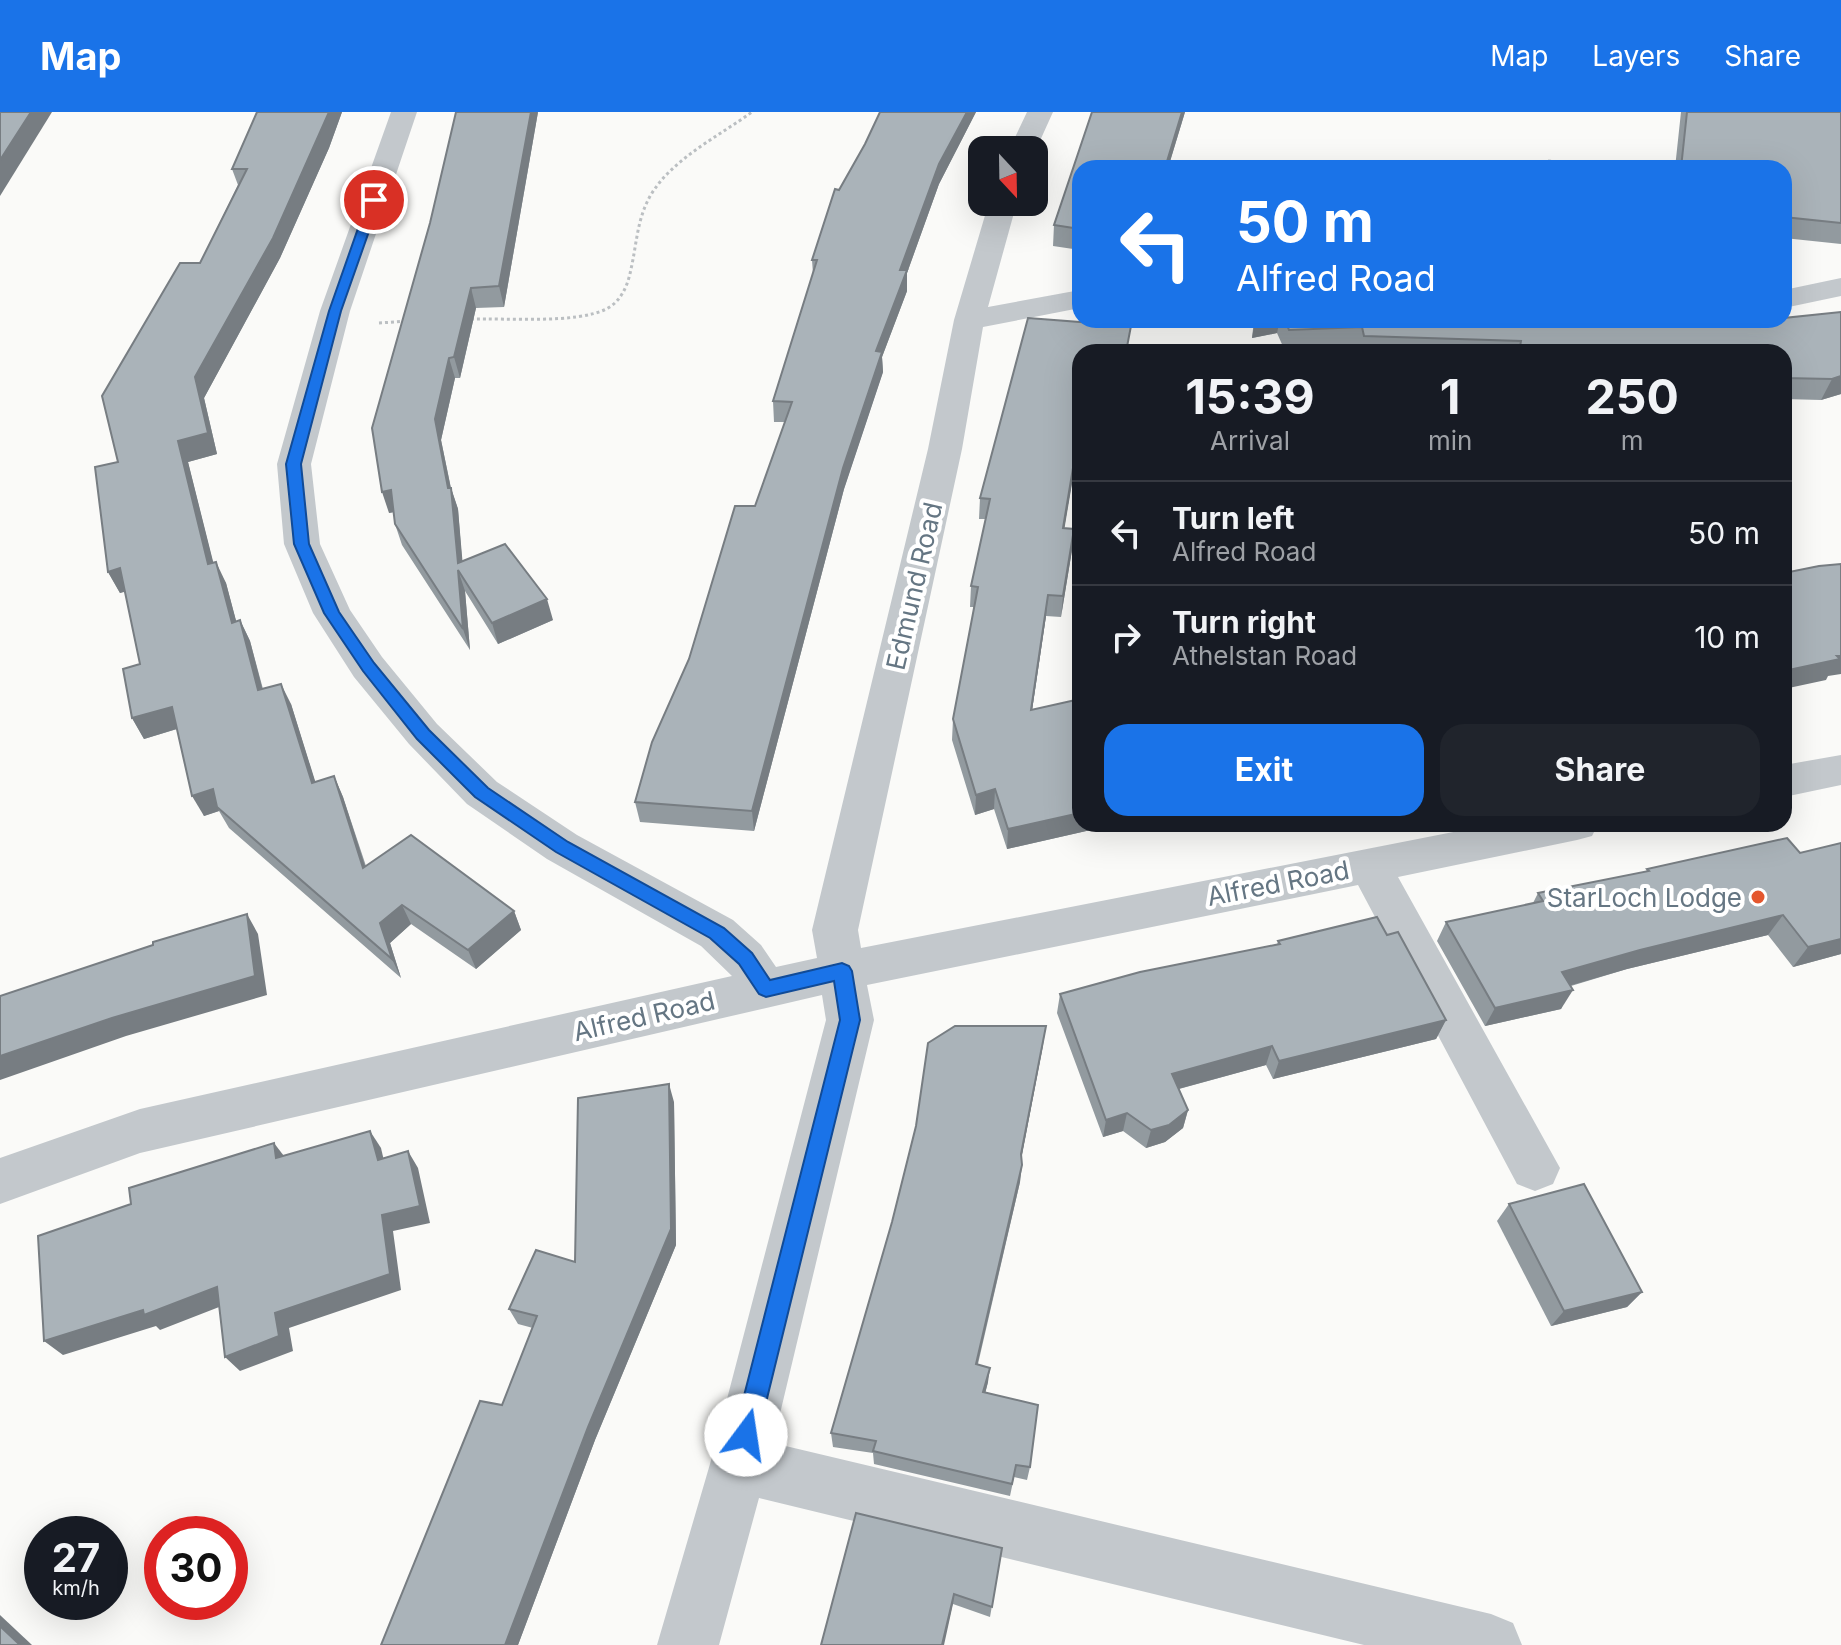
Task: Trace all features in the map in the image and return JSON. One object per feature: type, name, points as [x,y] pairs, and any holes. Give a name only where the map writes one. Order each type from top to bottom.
[{"type":"street","points":[[404,112],[331,324],[294,464],[302,544],[332,613],[368,667],[423,734],[482,793],[562,847],[717,933],[745,958],[766,989]]},
{"type":"street","points":[[1029,136],[1040,112]]},
{"type":"street","name":"Edmund Road","points":[[688,1645],[739,1464],[850,1020],[835,930],[945,449],[969,320],[999,216]]},
{"type":"street","points":[[1792,297],[1841,287]]},
{"type":"street","points":[[969,320],[1072,301]]},
{"type":"street","points":[[1792,779],[1841,770]]},
{"type":"street","name":"Alfred Road","points":[[0,1181],[140,1131],[842,971],[1536,832]]},
{"type":"street","points":[[1369,865],[1535,1168]]},
{"type":"street","points":[[739,1464],[1412,1636],[1491,1645]]},
{"type":"path","points":[[468,319],[585,314],[605,310],[618,301],[628,284],[639,220],[659,182],[670,170],[752,112]]},
{"type":"path","points":[[331,324],[422,321]]},
{"type":"building","points":[[0,112],[31,112],[0,160]]},
{"type":"building","points":[[257,112],[329,112],[273,238],[195,377],[208,433],[178,441],[208,564],[216,562],[232,623],[240,620],[258,690],[281,684],[312,783],[334,776],[363,868],[411,835],[514,911],[468,950],[402,905],[380,923],[392,959],[217,807],[213,789],[192,796],[172,707],[132,718],[123,669],[140,664],[120,568],[108,572],[95,467],[118,462],[102,396],[180,263],[200,263],[247,169],[232,169]]},
{"type":"building","points":[[456,112],[531,112],[499,286],[471,288],[454,357],[449,358],[435,419],[448,488],[451,488],[458,563],[505,544],[547,599],[492,623],[458,570],[463,629],[395,524],[391,490],[382,492],[372,428],[430,223]]},
{"type":"building","points":[[880,112],[967,112],[939,164],[900,270],[907,270],[876,351],[882,352],[843,468],[752,811],[635,802],[652,742],[689,659],[735,506],[755,506],[792,402],[773,401],[817,260],[812,260],[835,189],[839,190]]},
{"type":"building","points":[[1092,112],[1182,112],[1167,160],[1076,160]]},
{"type":"building","points":[[1687,112],[1841,112],[1841,223],[1792,218],[1792,160],[1682,160]]},
{"type":"building","points":[[1072,171],[1072,228],[1054,225]]},
{"type":"building","points":[[1841,312],[1841,376],[1832,379],[1792,378],[1792,344],[1520,344],[1521,341],[1364,336],[1362,328],[1792,328],[1792,317]]},
{"type":"building","points":[[1028,318],[1072,321],[1072,328],[1131,328],[1128,344],[1072,344],[1072,474],[1063,528],[1072,529],[1072,541],[1063,596],[1048,595],[1031,710],[1072,701],[1072,815],[1008,829],[995,789],[976,795],[953,719],[978,587],[971,586],[990,499],[980,498]]},
{"type":"building","points":[[1288,328],[1338,328],[1289,330]]},
{"type":"building","points":[[1841,564],[1841,656],[1837,656],[1840,659],[1792,669],[1792,571]]},
{"type":"building","points":[[1787,838],[1800,853],[1841,843],[1841,939],[1808,947],[1783,915],[1562,972],[1573,990],[1495,1008],[1446,922],[1543,901],[1538,893],[1649,871],[1647,869]]},
{"type":"building","points":[[247,914],[255,976],[112,1018],[0,1056],[0,996],[153,945],[153,942]]},
{"type":"building","points":[[1377,917],[1387,935],[1398,932],[1446,1020],[1279,1061],[1272,1046],[1172,1074],[1188,1110],[1169,1125],[1151,1130],[1127,1113],[1106,1120],[1060,994],[1140,972],[1280,944],[1278,941]]},
{"type":"building","points":[[955,1026],[1046,1026],[1021,1154],[1022,1165],[976,1364],[990,1368],[983,1392],[1038,1405],[1030,1467],[1016,1465],[1012,1484],[873,1451],[876,1441],[831,1433],[892,1222],[916,1126],[928,1043]]},
{"type":"building","points":[[669,1084],[671,1229],[588,1427],[505,1645],[381,1645],[480,1401],[502,1405],[537,1316],[509,1309],[536,1250],[575,1262],[578,1098]]},
{"type":"building","points":[[370,1131],[378,1160],[408,1151],[420,1206],[382,1215],[390,1274],[275,1313],[279,1336],[225,1357],[217,1287],[144,1315],[143,1310],[44,1341],[38,1236],[131,1204],[129,1188],[274,1143],[276,1158]]},
{"type":"building","points":[[1584,1184],[1642,1292],[1564,1311],[1509,1204]]},
{"type":"building","points":[[856,1513],[1002,1548],[992,1607],[954,1594],[942,1645],[821,1645]]},
{"type":"building","points":[[0,1626],[20,1645],[0,1645]]},
{"type":"place","name":"StarLoch Lodge","points":[[1758,897]]},
{"type":"route","points":[[374,200],[335,311],[294,464],[302,544],[332,613],[368,667],[423,734],[482,793],[562,847],[717,933],[745,958],[766,989],[842,971],[850,1020],[746,1435]]}]
